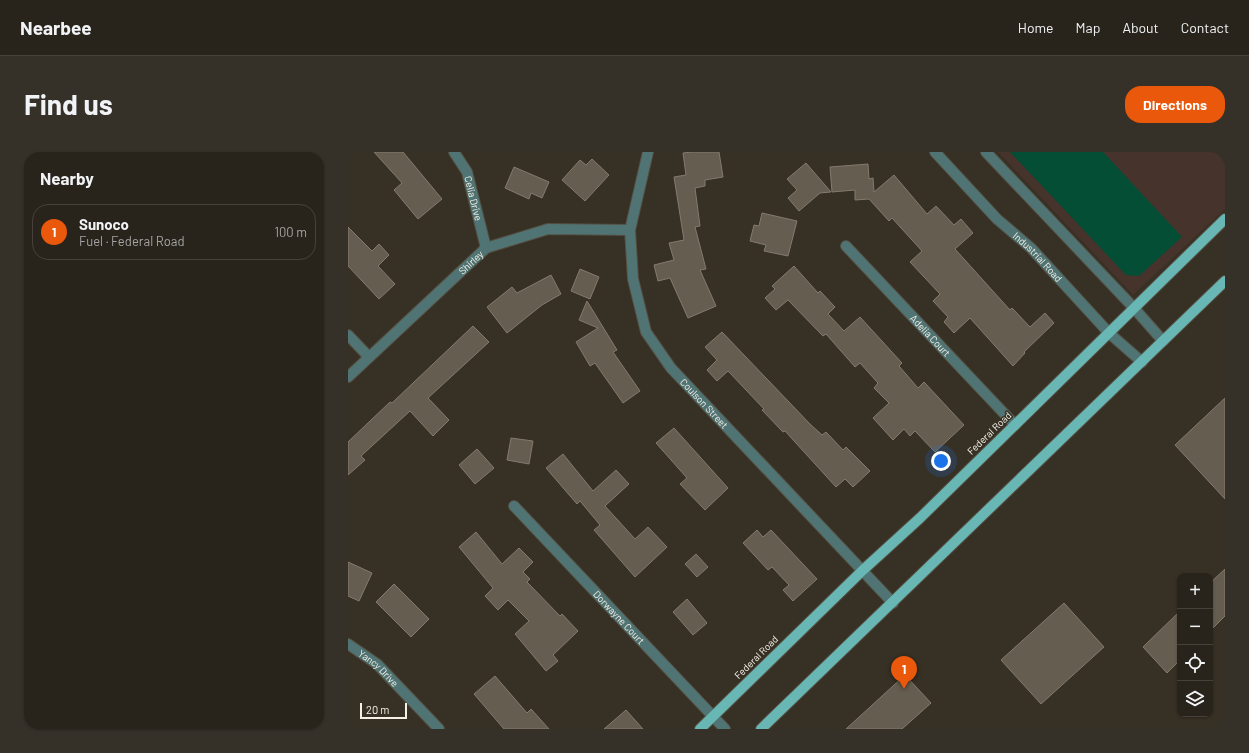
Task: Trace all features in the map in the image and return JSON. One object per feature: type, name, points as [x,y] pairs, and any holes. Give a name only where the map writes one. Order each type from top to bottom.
[{"type":"main road","name":"Federal Road","points":[[700,729],[863,570],[920,518],[1225,219]]},
{"type":"main road","points":[[761,729],[1225,281]]},
{"type":"street","name":"Celia Drive","points":[[454,152],[467,172],[486,248]]},
{"type":"street","name":"Coulson Street","points":[[648,152],[630,230],[633,279],[646,332],[671,368],[893,603]]},
{"type":"street","name":"Industrial Road","points":[[934,152],[997,219],[1031,248],[1109,332],[1142,362]]},
{"type":"street","points":[[986,152],[1134,308],[1163,341]]},
{"type":"street","name":"Shirley","points":[[348,377],[486,248],[548,229],[630,230]]},
{"type":"street","name":"Adelia Court","points":[[846,246],[1015,425]]},
{"type":"street","points":[[348,334],[369,357]]},
{"type":"street","name":"Dorwayne Court","points":[[514,506],[725,729]]},
{"type":"street","name":"Yancy Drive","points":[[348,644],[377,664],[439,729]]},
{"type":"shaded area","points":[[998,152],[1225,152],[1225,209],[1133,295]]},
{"type":"green space","points":[[1010,152],[1103,152],[1182,237],[1139,276],[1126,275]]},
{"type":"building","points":[[374,152],[403,152],[442,199],[418,219],[394,190],[402,183]]},
{"type":"building","points":[[719,152],[723,177],[705,180],[705,186],[695,188],[700,226],[695,227],[706,269],[700,270],[716,306],[688,318],[670,278],[658,281],[654,265],[674,260],[669,243],[684,240],[674,177],[686,175],[683,153]]},
{"type":"building","points":[[592,159],[609,175],[585,201],[562,180],[580,160],[586,165]]},
{"type":"building","points":[[806,163],[831,192],[820,193],[799,211],[788,198],[797,190],[787,179]]},
{"type":"building","points":[[868,164],[869,179],[873,178],[874,192],[894,175],[927,214],[936,206],[954,225],[961,219],[973,233],[955,249],[1010,310],[1012,308],[1030,327],[1045,313],[1054,323],[1024,352],[1025,353],[1013,366],[970,318],[954,333],[944,322],[948,317],[933,301],[940,294],[910,262],[922,251],[892,218],[889,221],[869,199],[855,200],[855,190],[832,192],[830,167]]},
{"type":"building","points":[[514,167],[549,182],[542,198],[531,193],[529,199],[505,188]]},
{"type":"building","points":[[762,213],[797,221],[788,256],[764,251],[766,245],[750,241],[754,225],[759,226]]},
{"type":"building","points":[[348,227],[372,251],[379,244],[389,255],[378,266],[395,284],[379,299],[348,266]]},
{"type":"building","points":[[794,266],[818,293],[820,291],[835,307],[828,314],[844,331],[860,317],[902,363],[899,366],[918,388],[924,382],[964,425],[935,452],[915,431],[910,436],[904,429],[893,440],[873,418],[889,403],[874,388],[878,383],[860,363],[855,367],[826,334],[823,336],[788,300],[776,310],[765,298],[775,289],[772,286]]},
{"type":"building","points":[[580,269],[599,277],[590,299],[571,291]]},
{"type":"building","points":[[551,275],[561,294],[542,305],[507,333],[487,307],[512,287],[517,293]]},
{"type":"building","points":[[587,301],[617,350],[613,352],[640,391],[623,403],[595,363],[590,366],[576,342],[598,328],[579,320]]},
{"type":"building","points":[[473,326],[489,342],[428,398],[449,420],[433,436],[410,411],[361,456],[365,460],[348,475],[348,442],[390,402],[392,403]]},
{"type":"building","points":[[722,332],[810,424],[822,435],[826,432],[843,450],[846,447],[870,471],[853,487],[845,479],[836,487],[785,431],[783,432],[762,410],[764,409],[728,371],[717,381],[707,370],[717,360],[705,347]]},
{"type":"building","points":[[1225,398],[1225,499],[1175,445]]},
{"type":"building","points":[[674,428],[728,488],[705,510],[680,484],[687,478],[656,443]]},
{"type":"building","points":[[511,438],[533,441],[529,464],[507,460]]},
{"type":"building","points":[[477,449],[494,468],[475,484],[459,465]]},
{"type":"building","points":[[563,454],[593,491],[616,470],[629,484],[605,506],[635,539],[648,527],[667,547],[635,577],[594,530],[600,525],[580,501],[577,504],[546,468]]},
{"type":"building","points":[[757,530],[763,537],[771,530],[817,579],[793,601],[783,590],[789,585],[772,567],[768,570],[743,543]]},
{"type":"building","points":[[476,532],[502,564],[519,548],[533,562],[523,572],[530,579],[527,582],[560,616],[562,614],[578,631],[553,655],[558,661],[546,671],[515,634],[529,621],[508,600],[498,610],[485,596],[493,588],[459,547]]},
{"type":"building","points":[[696,554],[708,567],[697,577],[685,564]]},
{"type":"building","points":[[348,562],[372,573],[359,601],[348,596]]},
{"type":"building","points":[[1225,569],[1225,616],[1213,628],[1213,609],[1213,580]]},
{"type":"building","points":[[394,584],[429,619],[411,637],[376,602]]},
{"type":"building","points":[[687,599],[707,623],[693,635],[673,612]]},
{"type":"building","points":[[1064,603],[1104,647],[1041,704],[1001,660]]},
{"type":"building","points":[[1177,614],[1177,663],[1167,673],[1143,647]]},
{"type":"building","points":[[905,675],[931,703],[902,729],[846,729]]},
{"type":"building","points":[[495,676],[527,713],[531,709],[549,729],[504,729],[474,694]]},
{"type":"building","points":[[626,710],[643,729],[604,729]]},
{"type":"place","name":"Sunoco","points":[[904,689]]}]
